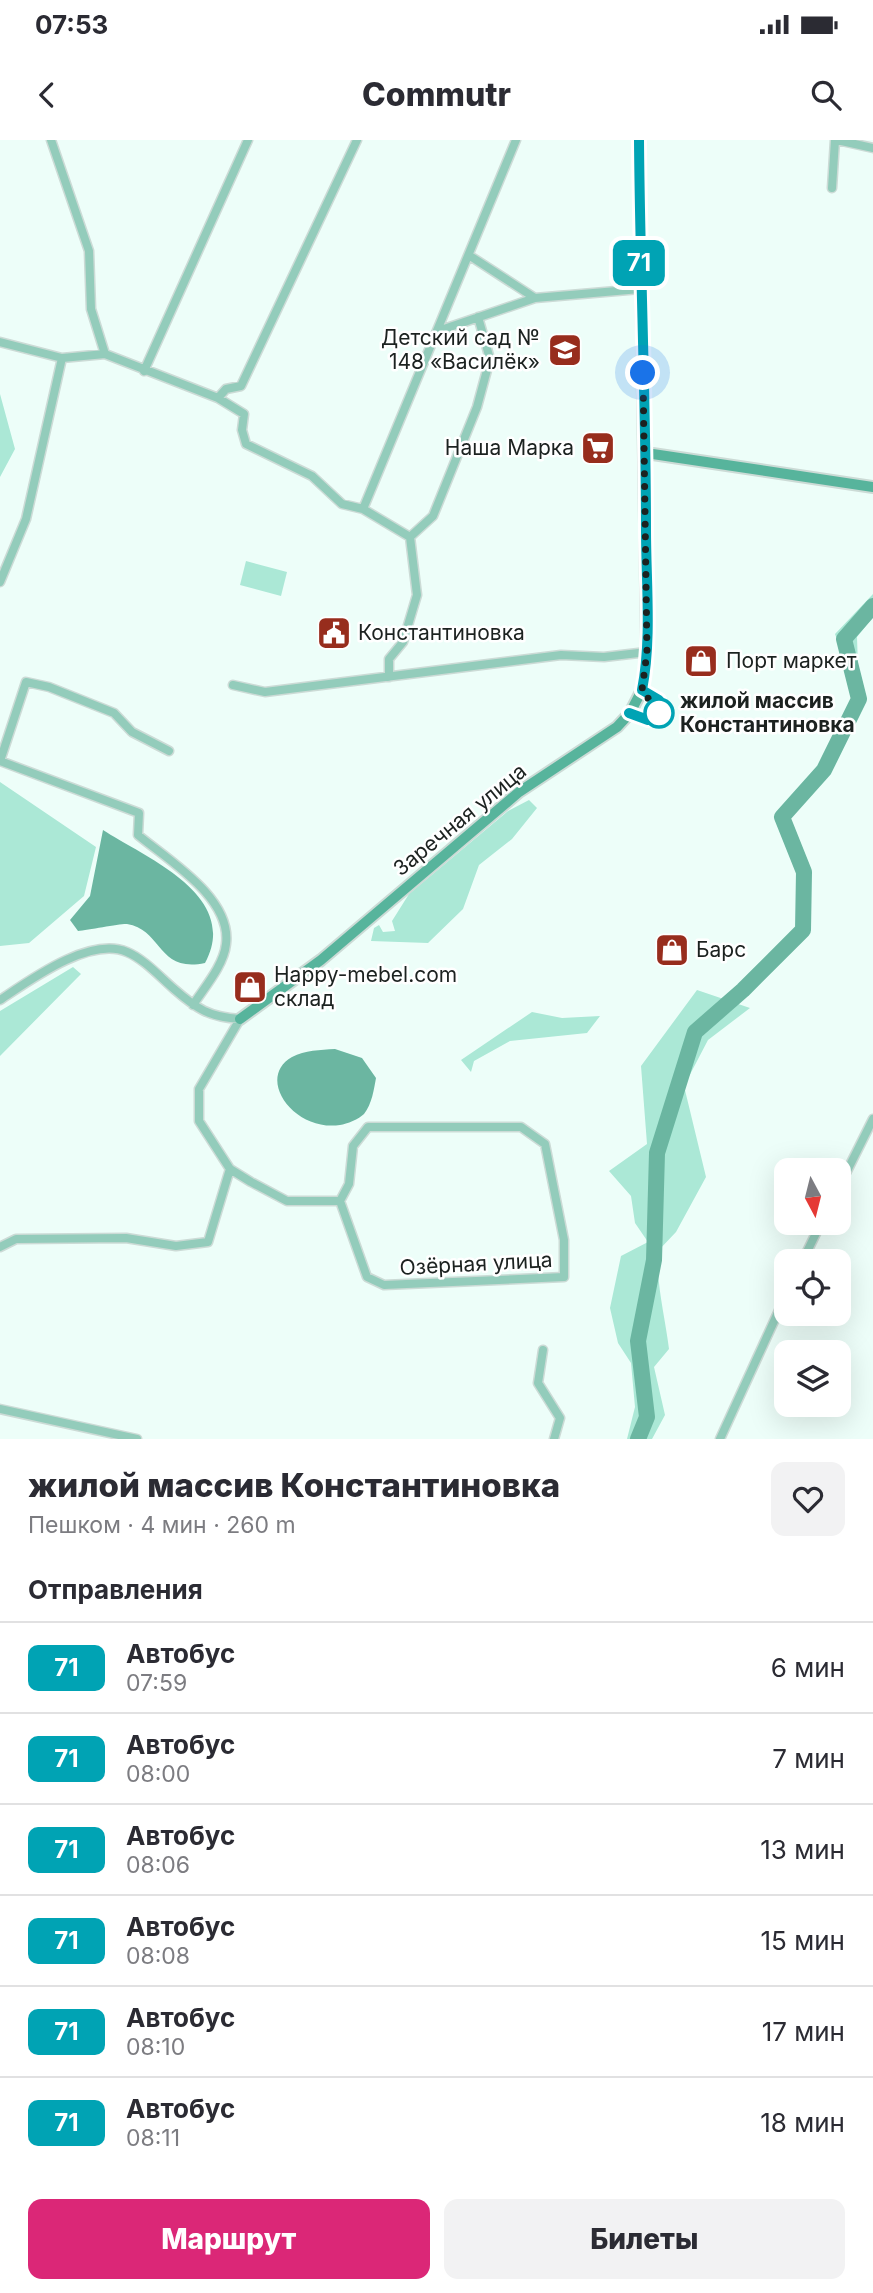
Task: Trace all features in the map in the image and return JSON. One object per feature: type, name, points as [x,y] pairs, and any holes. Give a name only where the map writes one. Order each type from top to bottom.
[{"type":"street","points":[[51,140],[89,251],[91,309],[105,354]]},
{"type":"street","points":[[144,371],[248,140]]},
{"type":"street","points":[[218,398],[226,389],[241,386],[357,140]]},
{"type":"street","points":[[363,509],[516,140]]},
{"type":"street","name":"Заречная улица","points":[[240,1019],[321,960],[519,792],[617,727],[629,713],[642,690],[647,652],[646,453],[639,289],[639,140]]},
{"type":"street","points":[[832,188],[836,140],[873,148]]},
{"type":"street","points":[[470,256],[535,298]]},
{"type":"street","points":[[438,331],[535,298],[639,289]]},
{"type":"street","points":[[410,537],[433,516],[477,407],[490,359],[478,317]]},
{"type":"street","points":[[0,342],[62,358],[105,354],[218,398],[244,414],[242,430],[246,444],[312,476],[342,505],[363,509],[410,537]]},
{"type":"street","points":[[0,582],[26,519],[62,358]]},
{"type":"street","points":[[646,453],[873,487]]},
{"type":"street","points":[[389,677],[389,659],[403,642],[417,595],[410,537]]},
{"type":"street","points":[[0,552],[10,554]]},
{"type":"street","points":[[233,685],[265,692],[561,655],[604,657],[647,652]]},
{"type":"street","points":[[169,751],[132,732],[114,713],[49,687],[26,682],[0,761],[139,813],[138,835],[207,891],[221,917],[226,943],[214,973],[193,1005]]},
{"type":"street","points":[[0,1000],[60,961],[94,951],[126,951],[193,1005],[215,1017],[240,1019],[199,1089],[198,1121],[230,1169],[287,1201],[340,1201]]},
{"type":"street","points":[[851,1163],[873,1119]]},
{"type":"street","name":"Озёрная улица","points":[[368,1127],[521,1127],[545,1144],[564,1240],[564,1277],[384,1285],[366,1277],[340,1201],[349,1184],[353,1146],[368,1127]]},
{"type":"street","points":[[0,1247],[16,1239],[126,1237],[176,1246],[208,1242],[230,1169]]},
{"type":"street","points":[[720,1439],[774,1321]]},
{"type":"street","points":[[543,1350],[538,1382],[560,1418],[554,1439]]},
{"type":"street","points":[[0,1409],[137,1439]]},
{"type":"shaded area","points":[[0,394],[15,449],[0,477]]},
{"type":"shaded area","points":[[246,561],[287,572],[281,596],[240,585]]},
{"type":"shaded area","points":[[873,594],[873,617],[857,637],[859,699],[835,634]]},
{"type":"shaded area","points":[[0,782],[96,847],[84,896],[29,943],[0,946]]},
{"type":"shaded area","points":[[529,800],[537,808],[512,839],[479,865],[463,909],[428,943],[371,941],[374,928],[379,925],[383,932],[395,931],[392,921],[409,894],[508,811]]},
{"type":"shaded area","points":[[103,830],[165,867],[200,899],[211,918],[213,939],[205,963],[178,962],[169,957],[148,934],[127,924],[78,931],[70,920],[90,896]]},
{"type":"shaded area","points":[[73,967],[81,974],[0,1056],[0,1011]]},
{"type":"shaded area","points":[[697,990],[750,1008],[708,1040],[684,1086],[706,1177],[676,1232],[658,1251],[660,1288],[669,1349],[654,1367],[665,1415],[652,1439],[627,1439],[635,1407],[631,1363],[618,1343],[610,1308],[621,1256],[648,1242],[635,1223],[631,1196],[609,1171],[647,1144],[641,1066]]},
{"type":"shaded area","points":[[532,1012],[562,1018],[600,1016],[587,1033],[510,1041],[474,1061],[471,1072],[461,1060]]},
{"type":"shaded area","points":[[335,1049],[362,1058],[376,1078],[371,1101],[364,1114],[343,1124],[323,1125],[308,1120],[285,1102],[277,1077],[282,1066],[292,1057],[307,1052]]},
{"type":"waterway","points":[[638,1439],[647,1417],[638,1341],[654,1260],[657,1153],[695,1032],[743,990],[803,930],[804,872],[782,817],[824,770],[859,699],[844,639],[873,606]]},
{"type":"bus line","name":"71","points":[[629,713],[648,720],[659,713],[659,700],[642,690],[647,652],[645,414],[639,289],[639,140]]},
{"type":"place","name":"Детский сад № 148 «Василёк»","points":[[565,350]]},
{"type":"place","name":"Наша Марка","points":[[598,448]]},
{"type":"place","name":"Константиновка","points":[[334,633]]},
{"type":"place","name":"Порт маркет","points":[[701,661]]},
{"type":"place","name":"жилой массив Константиновка","points":[[659,713]]},
{"type":"place","name":"Барс","points":[[672,950]]},
{"type":"place","name":"Happy-mebel.com склад","points":[[250,987]]},
{"type":"route","points":[[643,373],[647,652],[642,690],[659,713]]}]
